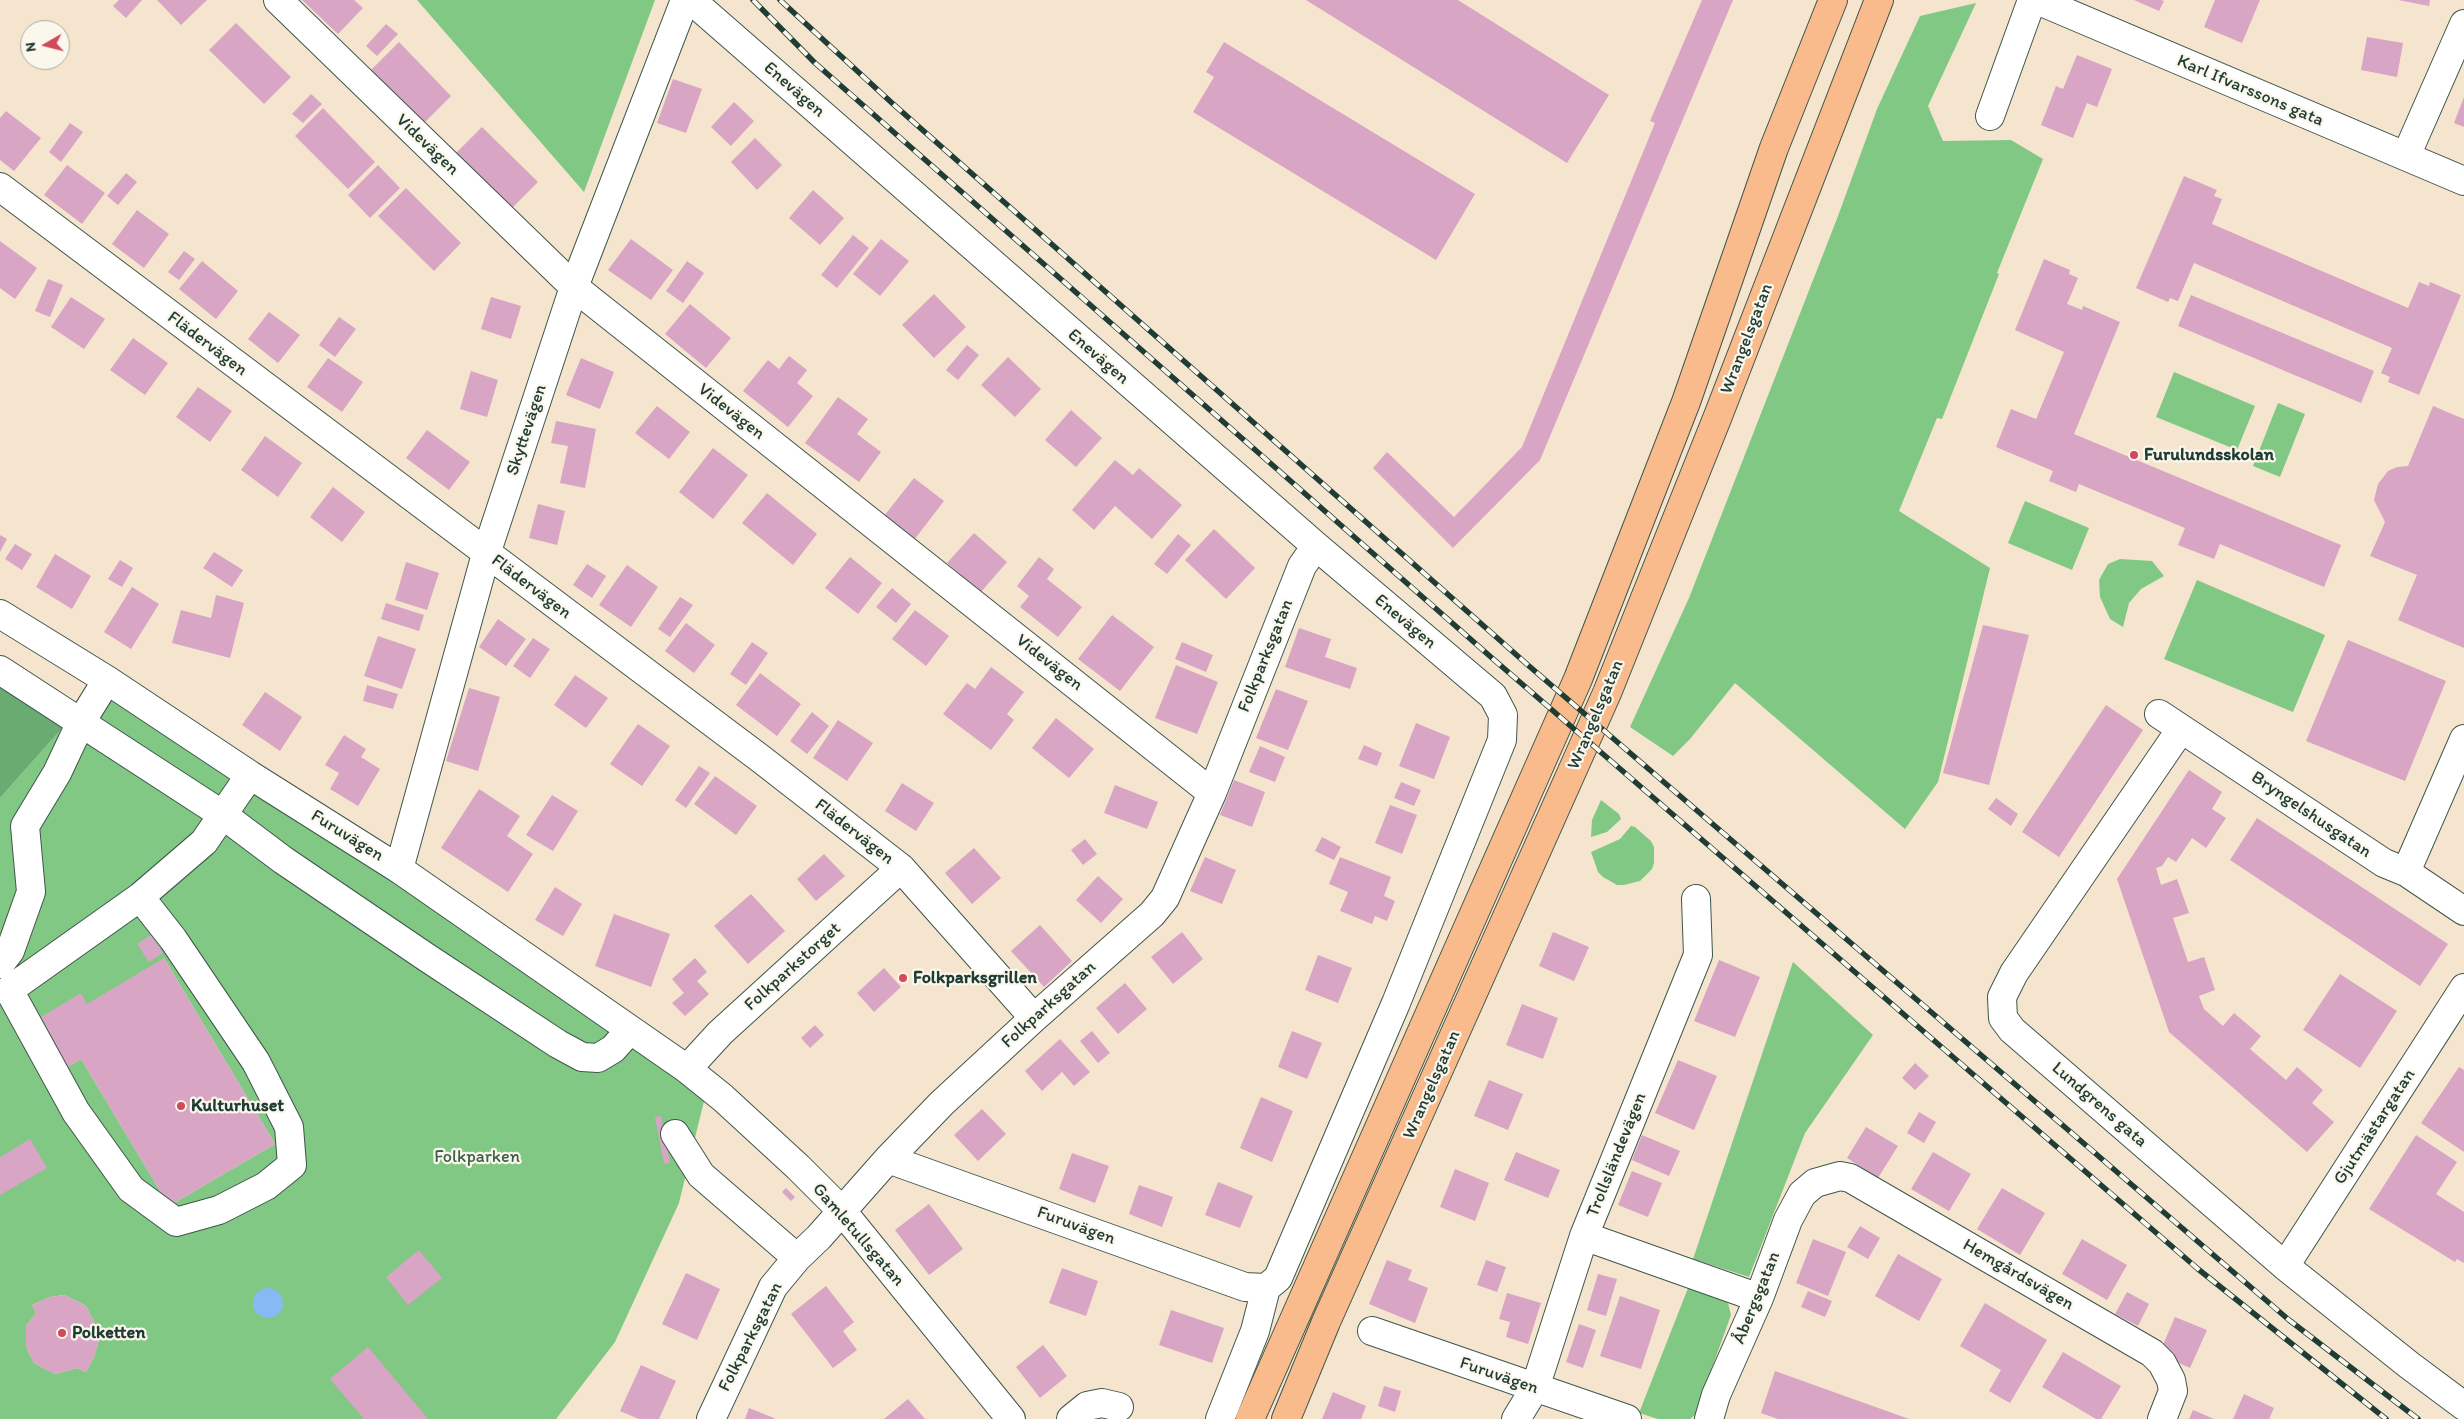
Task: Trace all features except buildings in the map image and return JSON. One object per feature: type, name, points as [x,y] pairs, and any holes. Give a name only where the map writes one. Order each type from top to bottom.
[{"type":"main road","name":"Wrangelsgatan","points":[[1250,1419],[1578,679],[1686,402],[1774,148],[1833,0]]},
{"type":"main road","name":"Wrangelsgatan","points":[[1286,1419],[1326,1322],[1607,693],[1715,425],[1879,0]]},
{"type":"street","name":"Videvägen","points":[[278,0],[574,287],[1212,793]]},
{"type":"street","name":"Skyttevägen","points":[[399,869],[486,554],[574,287],[685,0]]},
{"type":"street","name":"Enevägen","points":[[691,0],[1316,546],[1493,696],[1503,714],[1502,740],[1396,1003],[1278,1278],[1266,1288]]},
{"type":"street","points":[[1990,116],[2032,0]]},
{"type":"street","name":"Karl Ifvarssons gata","points":[[2037,0],[2071,7],[2464,181]]},
{"type":"street","points":[[2406,156],[2464,24]]},
{"type":"street","name":"Flädervägen","points":[[0,187],[761,759],[901,868],[1034,1018]]},
{"type":"street","name":"Folkparksgatan","points":[[711,1419],[773,1287],[797,1258],[942,1103],[1034,1018],[1152,914],[1169,889],[1212,793],[1302,566],[1316,546]]},
{"type":"street","name":"Furuvägen","points":[[0,614],[107,680],[250,775],[399,869],[687,1069]]},
{"type":"street","points":[[0,670],[223,816],[426,957],[574,1053],[582,1057],[598,1058],[614,1049],[630,1030]]},
{"type":"street","points":[[0,964],[10,951],[31,892],[25,826],[57,773],[81,722],[107,680]]},
{"type":"street","name":"Bryngelshusgatan","points":[[2170,722],[2384,863],[2406,872],[2464,911]]},
{"type":"street","name":"Lundgrens gata","points":[[2170,722],[2014,974],[2002,997],[2002,1010],[2006,1024],[2285,1266],[2409,1365],[2464,1406]]},
{"type":"street","points":[[2406,872],[2464,739]]},
{"type":"street","points":[[140,897],[173,939],[256,1062],[290,1127],[292,1165],[266,1186],[219,1210],[176,1222],[130,1189],[76,1112],[9,990],[140,897],[204,842],[250,775]]},
{"type":"street","name":"Folkparkstorget","points":[[687,1069],[720,1033],[901,868]]},
{"type":"street","name":"Trollsländevägen","points":[[1696,898],[1698,954],[1584,1236],[1759,1298]]},
{"type":"street","name":"Gjutmästargatan","points":[[2285,1266],[2464,988]]},
{"type":"street","name":"Gamletullsgatan","points":[[687,1069],[723,1098],[798,1167],[842,1211],[1007,1418]]},
{"type":"street","points":[[675,1134],[701,1175],[797,1258]]},
{"type":"street","name":"Furuvägen","points":[[888,1159],[1245,1287],[1266,1288]]},
{"type":"street","name":"Hemgårdsvägen","points":[[1815,1182],[1840,1176],[1850,1178],[2152,1353],[2162,1363],[2171,1380],[2173,1392],[2162,1419]]},
{"type":"street","name":"Åbergsgatan","points":[[1709,1419],[1716,1395],[1759,1298],[1788,1220],[1802,1194],[1815,1182]]},
{"type":"street","points":[[1516,1419],[1535,1388],[1584,1236]]},
{"type":"street","points":[[1220,1419],[1255,1331],[1266,1288]]},
{"type":"street","name":"Furuvägen","points":[[1372,1331],[1628,1419]]},
{"type":"street","points":[[1071,1419],[1087,1406],[1102,1403],[1119,1407]]},
{"type":"green space","points":[[417,0],[655,0],[584,192]]},
{"type":"green space","points":[[1976,3],[1928,106],[1943,141],[2011,140],[2043,159],[1997,273],[1999,274],[1942,419],[1937,418],[1899,511],[1990,568],[1938,782],[1905,829],[1735,683],[1690,739],[1673,756],[1630,727],[1689,598],[1838,216],[1877,109],[1920,16]]},
{"type":"green space","points":[[2174,372],[2255,406],[2237,450],[2156,417]]},
{"type":"green space","points":[[2278,403],[2305,414],[2280,477],[2253,466]]},
{"type":"green space","points":[[2025,501],[2089,528],[2072,570],[2008,543]]},
{"type":"green space","points":[[2120,559],[2152,561],[2164,576],[2141,589],[2129,603],[2123,627],[2110,619],[2100,597],[2099,580],[2108,564]]},
{"type":"green space","points":[[2197,580],[2325,635],[2293,712],[2164,659]]},
{"type":"green space","name":"Folkparken","points":[[103,667],[706,1093],[679,1203],[615,1342],[556,1419],[0,1419],[0,798],[65,725]],"holes":[[[164,958],[275,1144],[169,1206],[81,1059],[66,1068]],[[64,1295],[86,1306],[95,1324],[99,1340],[94,1357],[86,1372],[77,1368],[55,1374],[34,1363],[26,1347],[26,1326],[36,1313],[32,1305],[50,1297]]]},
{"type":"green space","points":[[0,678],[65,725],[0,798]]},
{"type":"green space","points":[[1601,800],[1619,814],[1621,819],[1607,832],[1591,837],[1592,820]]},
{"type":"green space","points":[[1631,826],[1635,827],[1651,841],[1654,847],[1654,863],[1652,869],[1640,881],[1617,885],[1598,872],[1591,852],[1620,839]]},
{"type":"green space","points":[[1793,962],[1873,1035],[1805,1133],[1749,1277],[1693,1259]]},
{"type":"green space","points":[[1690,1283],[1719,1293],[1728,1303],[1731,1315],[1695,1415],[1690,1419],[1658,1419],[1639,1413]]},
{"type":"water","points":[[268,1288],[279,1292],[283,1303],[279,1314],[268,1318],[257,1314],[253,1303],[257,1292]]},
{"type":"railway","points":[[753,0],[815,63],[1492,658],[2198,1269],[2386,1419]]},
{"type":"railway","points":[[780,0],[892,103],[1529,666],[2289,1320],[2418,1419]]},
{"type":"place","name":"Furulundsskolan","points":[[2134,455]]},
{"type":"place","name":"Folkparksgrillen","points":[[903,978]]},
{"type":"place","name":"Kulturhuset","points":[[181,1106]]},
{"type":"place","name":"Polketten","points":[[62,1333]]}]
